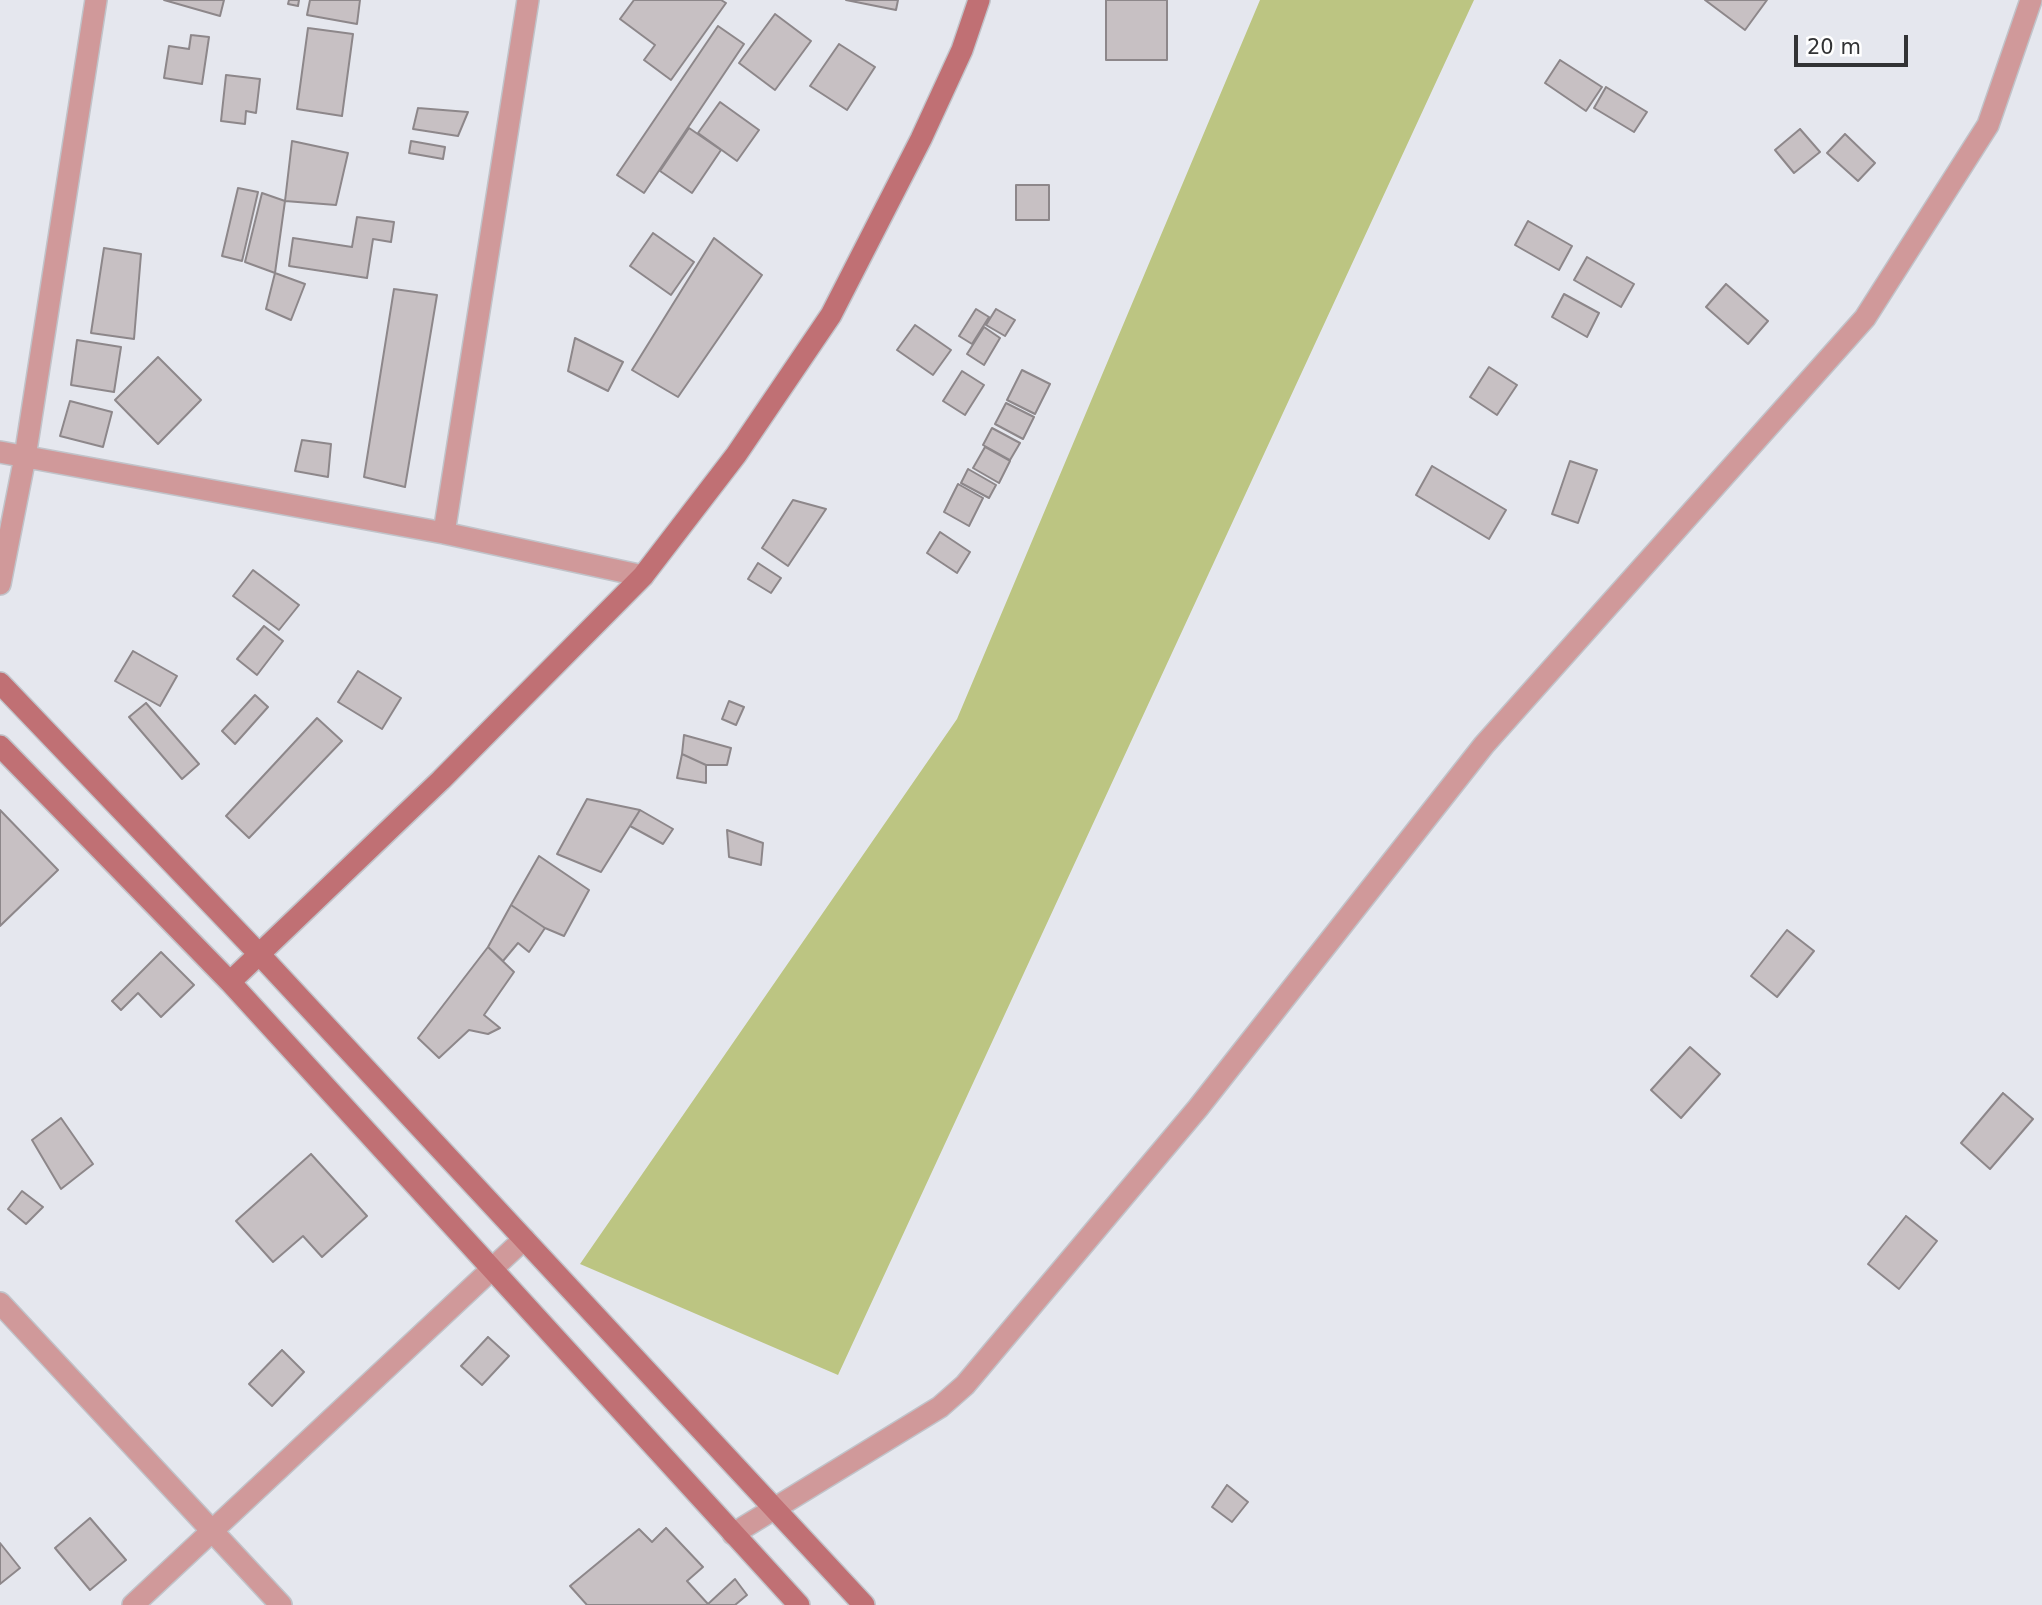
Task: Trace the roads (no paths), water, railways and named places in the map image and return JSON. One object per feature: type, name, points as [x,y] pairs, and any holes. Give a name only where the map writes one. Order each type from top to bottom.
[{"type":"street","points":[[0,584],[25,457],[96,0]]},
{"type":"street","points":[[444,533],[527,0]]},
{"type":"street","points":[[230,982],[441,780],[643,576],[736,455],[831,315],[921,139],[962,50],[979,0]]},
{"type":"street","points":[[733,1534],[940,1408],[965,1385],[1198,1108],[1483,745],[1865,318],[1988,125],[2031,0]]},
{"type":"street","points":[[0,452],[444,533],[643,576]]},
{"type":"street","points":[[0,684],[260,955],[864,1605]]},
{"type":"street","points":[[0,746],[230,982],[799,1605]]},
{"type":"street","points":[[133,1605],[524,1239]]},
{"type":"street","points":[[0,1303],[281,1605]]}]
